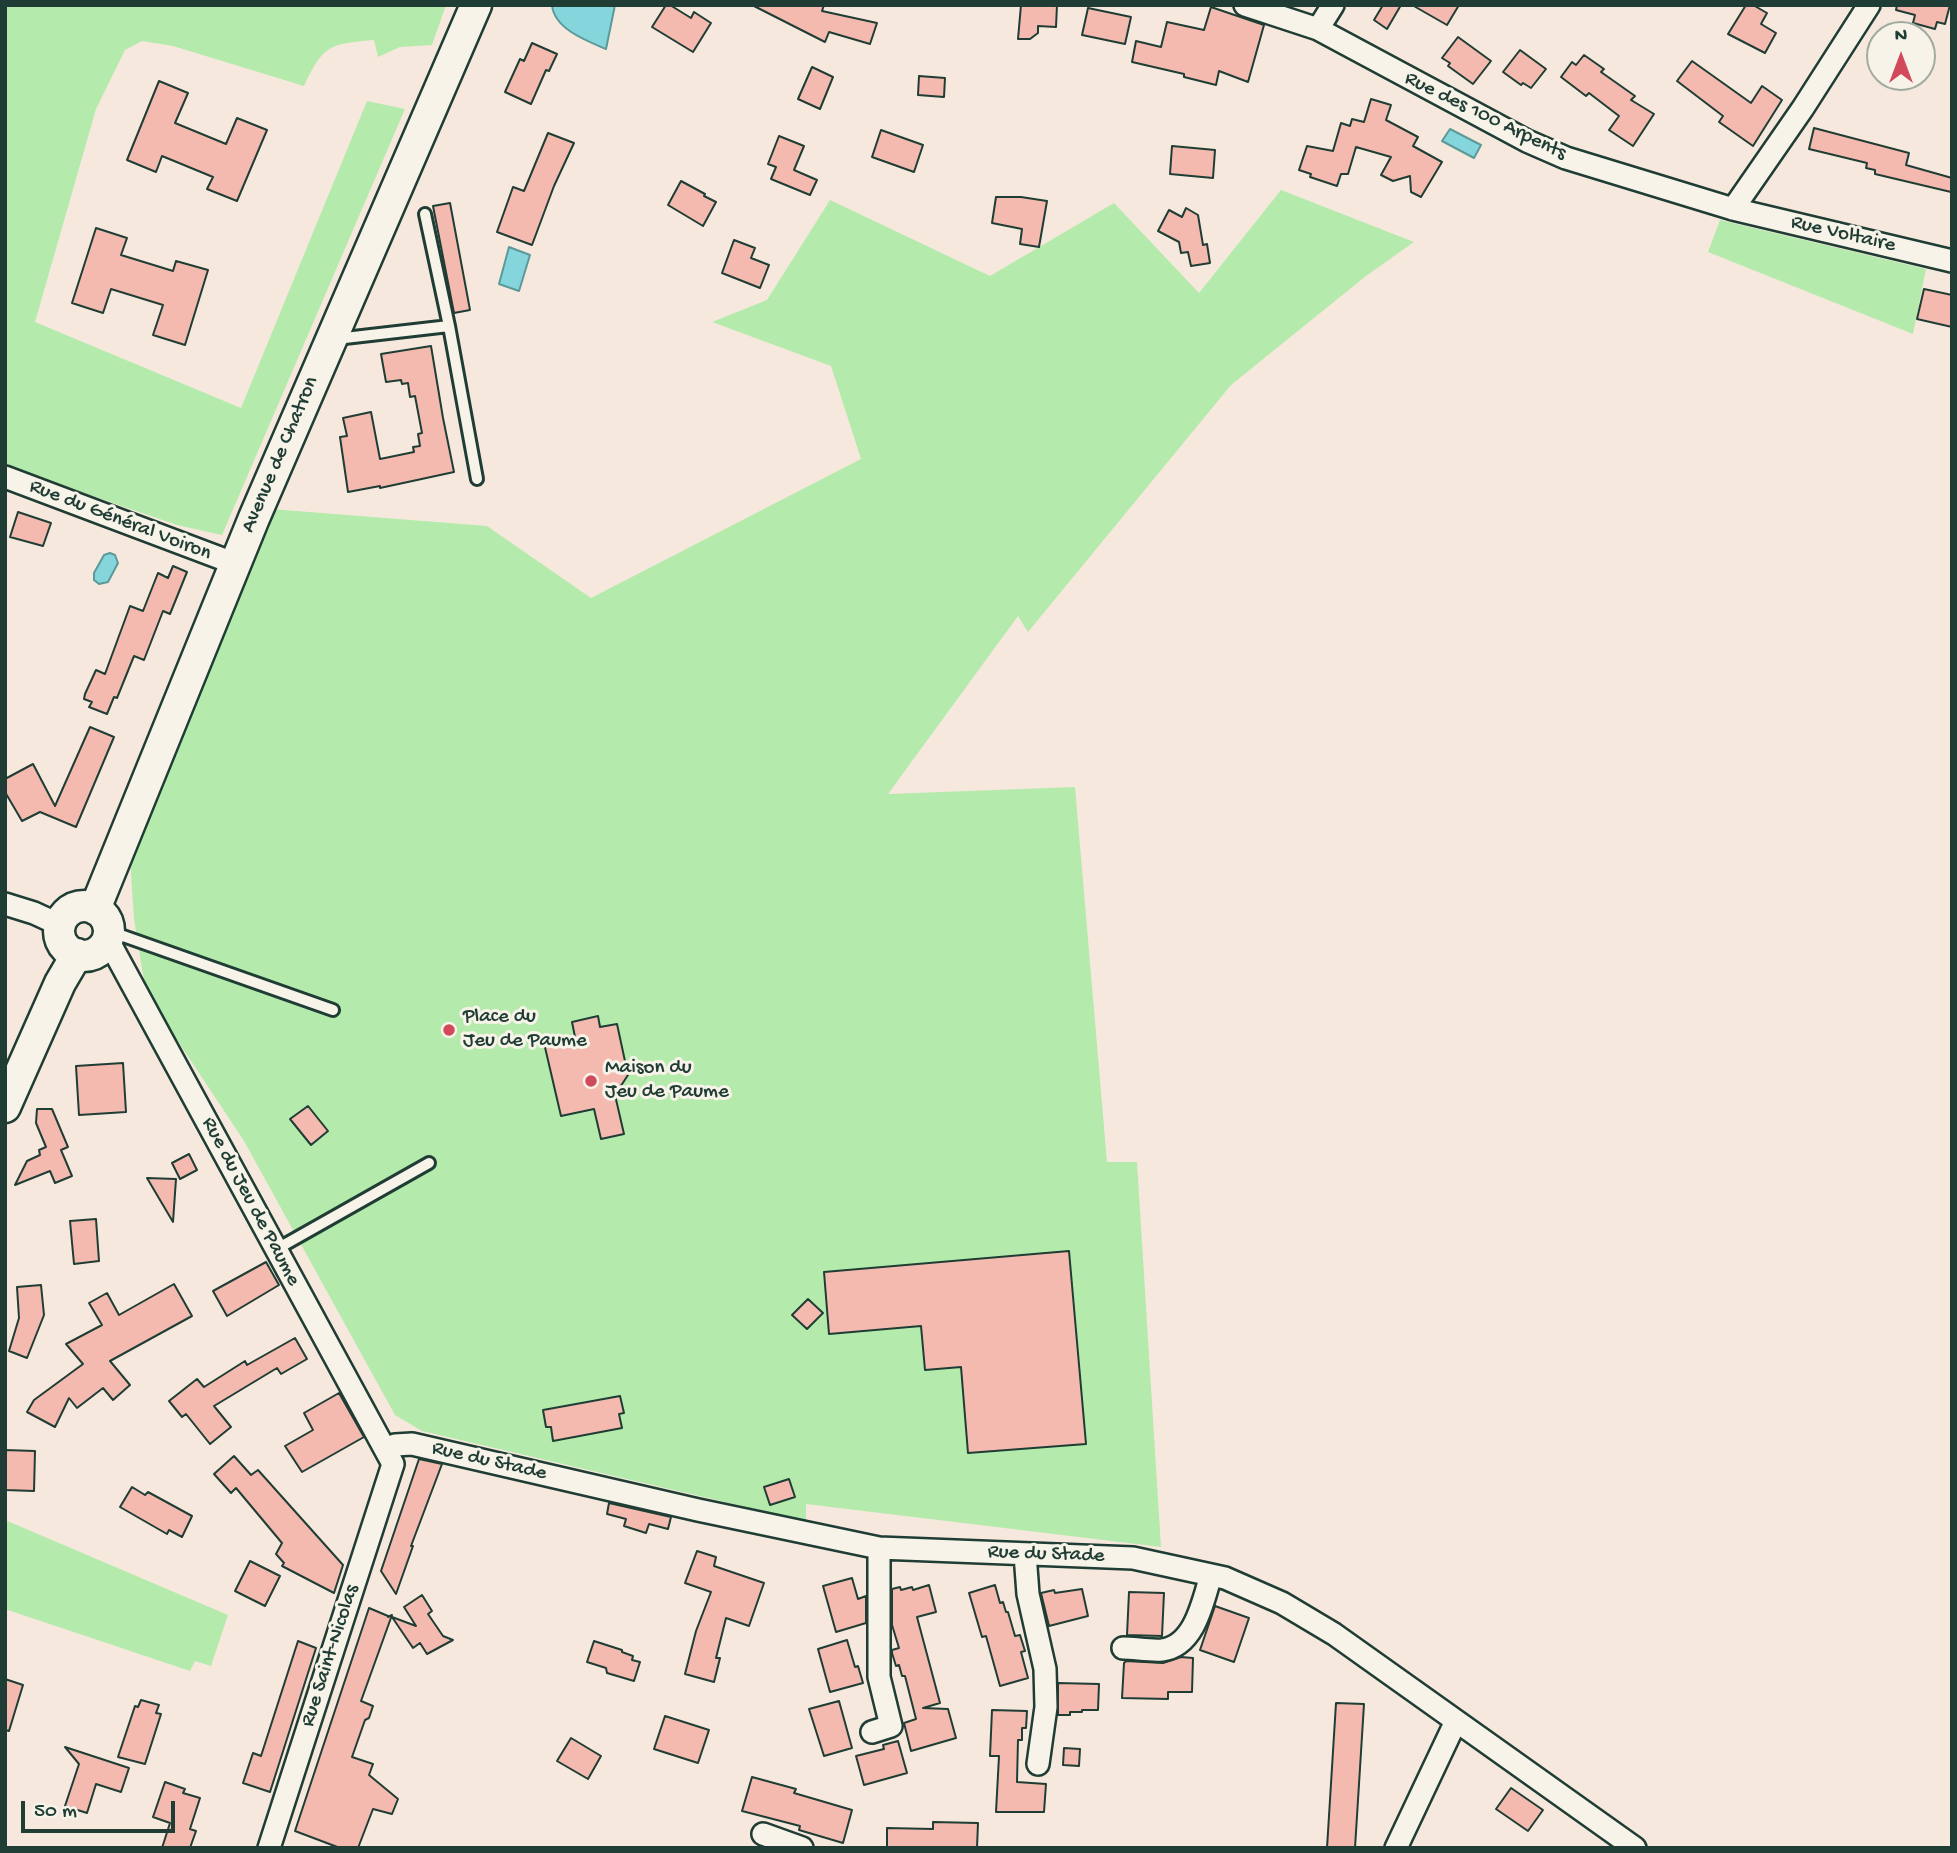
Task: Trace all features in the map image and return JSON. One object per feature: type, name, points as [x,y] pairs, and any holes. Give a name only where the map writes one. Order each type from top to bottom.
[{"type":"street","name":"Avenue de Chatron","points":[[104,927],[236,564],[475,5]]},
{"type":"street","name":"Rue des 100 Arpents","points":[[1245,5],[1318,29],[1556,154],[1733,209]]},
{"type":"street","points":[[1318,29],[1333,5]]},
{"type":"street","points":[[1733,209],[1803,108],[1869,5]]},
{"type":"street","name":"Rue Voltaire","points":[[1733,209],[1952,261]]},
{"type":"street","name":"Rue du Général Voiron","points":[[5,477],[236,564]]},
{"type":"street","points":[[5,904],[60,925]]},
{"type":"street","points":[[88,906],[104,927],[99,951],[84,956],[65,946],[61,939],[60,925],[63,918],[74,908],[88,906]]},
{"type":"street","name":"Rue du Jeu de Paume","points":[[104,927],[275,1250],[390,1457]]},
{"type":"street","points":[[5,1107],[60,983],[77,954]]},
{"type":"street","name":"Rue du Stade","points":[[390,1457],[396,1445],[412,1444],[712,1513],[879,1548],[1133,1558],[1225,1578],[1282,1602],[1334,1634],[1635,1848]]},
{"type":"street","name":"Rue Saint-Nicolas","points":[[269,1848],[390,1457]]},
{"type":"street","points":[[872,1732],[891,1726],[879,1677],[879,1548]]},
{"type":"street","points":[[1024,1554],[1028,1594],[1045,1669],[1046,1707],[1038,1764]]},
{"type":"street","points":[[1123,1648],[1162,1650],[1176,1645],[1192,1629],[1211,1575]]},
{"type":"street","points":[[1396,1848],[1456,1721]]},
{"type":"street","points":[[763,1835],[802,1848]]},
{"type":"lane","points":[[425,214],[477,479]]},
{"type":"lane","points":[[330,340],[449,326]]},
{"type":"lane","points":[[104,927],[333,1010]]},
{"type":"lane","points":[[275,1250],[429,1163]]},
{"type":"green space","points":[[5,5],[446,5],[432,45],[400,47],[378,57],[374,40],[338,45],[323,54],[304,86],[173,46],[142,41],[125,50],[96,109],[35,322],[241,408],[367,101],[405,109],[222,535],[177,525],[5,466]]},
{"type":"green space","points":[[1281,190],[1414,242],[1366,276],[1231,385],[1028,632],[1018,616],[888,794],[1075,787],[1107,1162],[1137,1162],[1161,1547],[806,1504],[806,1521],[422,1431],[395,1415],[244,1141],[146,993],[134,919],[130,859],[271,509],[487,526],[591,598],[861,459],[831,366],[712,322],[767,300],[830,200],[990,276],[1114,203],[1199,293]]},
{"type":"green space","points":[[1720,220],[1926,269],[1913,334],[1708,252]]},
{"type":"green space","points":[[5,1520],[228,1615],[211,1666],[195,1661],[190,1671],[5,1609]]},
{"type":"water","points":[[552,5],[615,5],[606,49],[581,38],[565,27],[554,13]]},
{"type":"water","points":[[1450,129],[1481,145],[1474,158],[1442,141]]},
{"type":"water","points":[[509,247],[530,255],[519,291],[499,284]]},
{"type":"water","points":[[104,555],[115,555],[118,563],[108,582],[99,584],[94,580],[94,573]]},
{"type":"building","points":[[666,5],[691,18],[694,12],[711,23],[693,52],[652,27]]},
{"type":"building","points":[[752,5],[824,5],[822,11],[877,23],[870,44],[829,32],[825,42]]},
{"type":"building","points":[[1021,5],[1057,5],[1056,27],[1038,26],[1038,33],[1030,39],[1018,39]]},
{"type":"building","points":[[1383,5],[1401,5],[1387,29],[1374,20]]},
{"type":"building","points":[[1412,5],[1459,5],[1447,25]]},
{"type":"building","points":[[1746,5],[1753,5],[1767,13],[1761,24],[1776,33],[1765,53],[1728,34]]},
{"type":"building","points":[[1897,5],[1950,5],[1945,24],[1937,22],[1936,26],[1936,21],[1914,21],[1915,15],[1896,10]]},
{"type":"building","points":[[1211,7],[1264,25],[1248,82],[1219,71],[1216,85],[1184,77],[1184,74],[1132,62],[1136,41],[1161,47],[1167,22],[1204,30]]},
{"type":"building","points":[[1088,8],[1131,17],[1125,44],[1082,35]]},
{"type":"building","points":[[1458,37],[1491,61],[1473,84],[1448,66],[1450,63],[1442,58]]},
{"type":"building","points":[[532,43],[557,54],[549,71],[546,70],[531,104],[505,92],[520,59],[524,61]]},
{"type":"building","points":[[1520,50],[1546,69],[1531,88],[1523,83],[1521,85],[1503,72]]},
{"type":"building","points":[[1584,55],[1604,69],[1601,72],[1635,96],[1631,100],[1654,114],[1633,146],[1609,130],[1619,116],[1589,93],[1586,96],[1561,77],[1572,62],[1576,65]]},
{"type":"building","points":[[1692,61],[1751,103],[1762,86],[1782,100],[1753,146],[1719,122],[1723,116],[1677,81]]},
{"type":"building","points":[[812,67],[833,77],[820,109],[798,99]]},
{"type":"building","points":[[919,76],[945,78],[944,97],[918,95]]},
{"type":"building","points":[[159,81],[188,93],[175,123],[226,144],[237,118],[267,130],[237,201],[207,189],[213,177],[162,156],[156,172],[127,160]]},
{"type":"building","points":[[1371,99],[1391,105],[1386,120],[1418,137],[1413,146],[1442,162],[1421,197],[1411,192],[1410,176],[1393,181],[1381,175],[1391,157],[1356,147],[1348,174],[1341,174],[1337,186],[1310,177],[1311,174],[1299,170],[1307,146],[1333,151],[1341,123],[1350,126],[1352,119],[1364,122]]},
{"type":"building","points":[[1814,128],[1909,153],[1906,165],[1952,178],[1951,192],[1875,174],[1875,170],[1866,168],[1867,163],[1809,149]]},
{"type":"building","points":[[881,130],[923,145],[914,172],[872,157]]},
{"type":"building","points":[[548,133],[574,143],[554,186],[532,245],[497,232],[513,187],[524,191]]},
{"type":"building","points":[[779,136],[804,146],[794,170],[817,180],[810,195],[771,179],[776,167],[768,164]]},
{"type":"building","points":[[1172,146],[1215,150],[1213,178],[1170,174]]},
{"type":"building","points":[[681,181],[716,202],[703,226],[668,205]]},
{"type":"building","points":[[996,197],[1047,201],[1039,247],[1020,244],[1022,229],[992,223]]},
{"type":"building","points":[[450,203],[470,310],[454,313],[433,206]]},
{"type":"building","points":[[1186,208],[1198,215],[1203,245],[1207,244],[1210,263],[1191,266],[1188,252],[1181,253],[1179,242],[1158,231],[1169,210],[1182,217]]},
{"type":"building","points":[[96,228],[127,238],[121,255],[173,271],[176,261],[208,270],[185,345],[153,335],[163,305],[111,289],[103,313],[72,303]]},
{"type":"building","points":[[734,240],[755,248],[751,258],[769,265],[760,288],[722,273]]},
{"type":"building","points":[[1924,289],[1952,295],[1952,327],[1917,319]]},
{"type":"building","points":[[431,346],[454,472],[348,492],[340,437],[347,436],[343,418],[371,412],[380,459],[414,452],[413,447],[420,446],[418,434],[422,433],[415,396],[410,397],[408,383],[402,384],[401,380],[386,382],[381,354]]},
{"type":"building","points":[[18,512],[51,523],[43,546],[10,537]]},
{"type":"building","points":[[173,566],[187,572],[170,614],[163,611],[144,660],[134,656],[117,698],[114,697],[107,714],[89,707],[92,702],[84,699],[85,694],[96,670],[105,674],[130,606],[143,611],[158,573],[168,578]]},
{"type":"building","points":[[90,727],[114,737],[76,827],[40,812],[22,821],[5,792],[5,779],[33,764],[55,806]]},
{"type":"building","name":"Maison du Jeu de Paume","points":[[598,1016],[600,1027],[617,1024],[628,1075],[615,1095],[624,1134],[601,1139],[594,1109],[561,1116],[544,1043],[575,1037],[572,1022]]},
{"type":"building","points":[[123,1063],[126,1112],[79,1115],[76,1066]]},
{"type":"building","points":[[308,1106],[328,1131],[311,1145],[290,1119]]},
{"type":"building","points":[[37,1109],[52,1109],[68,1147],[61,1150],[72,1176],[55,1183],[50,1171],[15,1185],[27,1161],[40,1155],[39,1150],[46,1147],[36,1123]]},
{"type":"building","points":[[189,1154],[197,1170],[180,1179],[172,1163]]},
{"type":"building","points":[[147,1178],[176,1179],[173,1222]]},
{"type":"building","points":[[96,1219],[99,1261],[74,1264],[70,1221]]},
{"type":"building","points":[[1069,1251],[1086,1444],[968,1453],[961,1367],[925,1370],[921,1326],[829,1334],[824,1272]]},
{"type":"building","points":[[266,1262],[279,1285],[227,1316],[213,1291]]},
{"type":"building","points":[[174,1284],[192,1316],[110,1361],[130,1385],[113,1400],[103,1388],[77,1408],[69,1398],[55,1427],[27,1412],[34,1400],[83,1364],[66,1344],[102,1325],[89,1303],[107,1293],[119,1315]]},
{"type":"building","points":[[41,1285],[44,1315],[27,1358],[9,1351],[19,1318],[17,1287]]},
{"type":"building","points":[[808,1299],[823,1313],[807,1329],[792,1315]]},
{"type":"building","points":[[295,1338],[307,1359],[281,1374],[277,1368],[214,1406],[231,1427],[210,1444],[186,1414],[182,1417],[169,1401],[197,1379],[204,1387],[245,1361],[247,1365]]},
{"type":"building","points":[[339,1393],[364,1437],[302,1472],[285,1446],[313,1430],[304,1413]]},
{"type":"building","points":[[620,1396],[624,1413],[619,1414],[622,1428],[553,1441],[551,1427],[546,1427],[543,1410]]},
{"type":"building","points":[[5,1450],[35,1451],[34,1491],[5,1490]]},
{"type":"building","points":[[234,1456],[251,1475],[258,1470],[343,1565],[334,1593],[282,1566],[284,1563],[276,1554],[282,1543],[236,1488],[231,1493],[214,1474]]},
{"type":"building","points":[[419,1459],[442,1464],[396,1594],[381,1571]]},
{"type":"building","points":[[789,1479],[795,1497],[770,1505],[764,1487]]},
{"type":"building","points":[[132,1487],[145,1495],[148,1492],[192,1516],[182,1537],[169,1530],[167,1534],[120,1507]]},
{"type":"building","points":[[609,1503],[671,1517],[668,1529],[649,1524],[646,1533],[624,1526],[626,1519],[607,1514]]},
{"type":"building","points":[[697,1551],[716,1557],[714,1566],[764,1583],[749,1626],[726,1618],[716,1658],[720,1658],[714,1682],[685,1674],[696,1631],[711,1592],[685,1583]]},
{"type":"building","points":[[250,1561],[280,1576],[265,1606],[235,1591]]},
{"type":"building","points":[[852,1578],[858,1599],[866,1596],[866,1623],[836,1632],[823,1586]]},
{"type":"building","points":[[929,1585],[936,1612],[917,1617],[940,1703],[923,1708],[948,1709],[956,1738],[911,1751],[904,1723],[916,1719],[905,1676],[902,1676],[899,1665],[896,1666],[892,1653],[892,1650],[899,1648],[892,1625],[892,1589],[912,1587],[913,1590]]},
{"type":"building","points":[[995,1585],[1000,1603],[1003,1602],[1008,1612],[1015,1636],[1020,1635],[1025,1651],[1021,1652],[1028,1678],[1000,1686],[986,1636],[982,1637],[969,1593]]},
{"type":"building","points":[[1082,1589],[1088,1616],[1049,1626],[1041,1593]]},
{"type":"building","points":[[1129,1592],[1164,1593],[1162,1636],[1127,1635]]},
{"type":"building","points":[[422,1595],[432,1611],[428,1614],[443,1636],[453,1640],[427,1654],[420,1643],[413,1648],[392,1617],[416,1626],[404,1607]]},
{"type":"building","points":[[1215,1606],[1249,1618],[1234,1662],[1200,1650]]},
{"type":"building","points":[[369,1608],[388,1617],[392,1615],[361,1701],[373,1706],[352,1757],[373,1764],[369,1775],[398,1799],[392,1814],[373,1809],[358,1848],[340,1848],[295,1831]]},
{"type":"building","points":[[847,1640],[863,1683],[830,1692],[818,1649]]},
{"type":"building","points":[[298,1641],[316,1648],[270,1792],[243,1783],[253,1753],[261,1756]]},
{"type":"building","points":[[594,1641],[622,1650],[633,1656],[632,1660],[640,1662],[634,1681],[607,1673],[606,1668],[587,1662]]},
{"type":"building","points":[[1181,1657],[1193,1658],[1192,1692],[1168,1692],[1168,1699],[1122,1698],[1126,1661],[1163,1663]]},
{"type":"building","points":[[5,1679],[23,1685],[9,1731],[5,1730]]},
{"type":"building","points":[[1058,1683],[1099,1684],[1098,1710],[1058,1715]]},
{"type":"building","points":[[141,1700],[159,1705],[156,1713],[161,1714],[145,1764],[118,1757],[135,1706],[138,1707]]},
{"type":"building","points":[[839,1701],[852,1748],[824,1756],[809,1709]]},
{"type":"building","points":[[1336,1703],[1364,1704],[1355,1848],[1327,1848]]},
{"type":"building","points":[[992,1710],[1027,1711],[1026,1728],[1022,1728],[1022,1740],[1018,1740],[1017,1782],[1046,1784],[1044,1812],[996,1812],[999,1756],[990,1756]]},
{"type":"building","points":[[665,1716],[709,1730],[698,1763],[654,1749]]},
{"type":"building","points":[[571,1738],[601,1756],[588,1779],[557,1761]]},
{"type":"building","points":[[898,1741],[907,1773],[864,1785],[856,1756],[884,1749],[883,1745]]},
{"type":"building","points":[[65,1747],[129,1768],[121,1792],[96,1784],[87,1813],[65,1806],[79,1764]]},
{"type":"building","points":[[1064,1748],[1080,1749],[1079,1766],[1063,1765]]},
{"type":"building","points":[[752,1777],[796,1789],[794,1793],[852,1810],[843,1843],[799,1830],[800,1826],[742,1811]]},
{"type":"building","points":[[165,1782],[185,1789],[183,1793],[200,1798],[190,1829],[196,1831],[190,1848],[162,1848],[170,1823],[153,1817]]},
{"type":"building","points":[[1511,1788],[1543,1810],[1528,1831],[1496,1809]]},
{"type":"building","points":[[933,1822],[978,1823],[977,1848],[887,1848],[887,1828],[933,1829]]},
{"type":"place","name":"Place du Jeu de Paume","points":[[449,1030]]},
{"type":"place","name":"Maison du Jeu de Paume","points":[[591,1081]]}]
